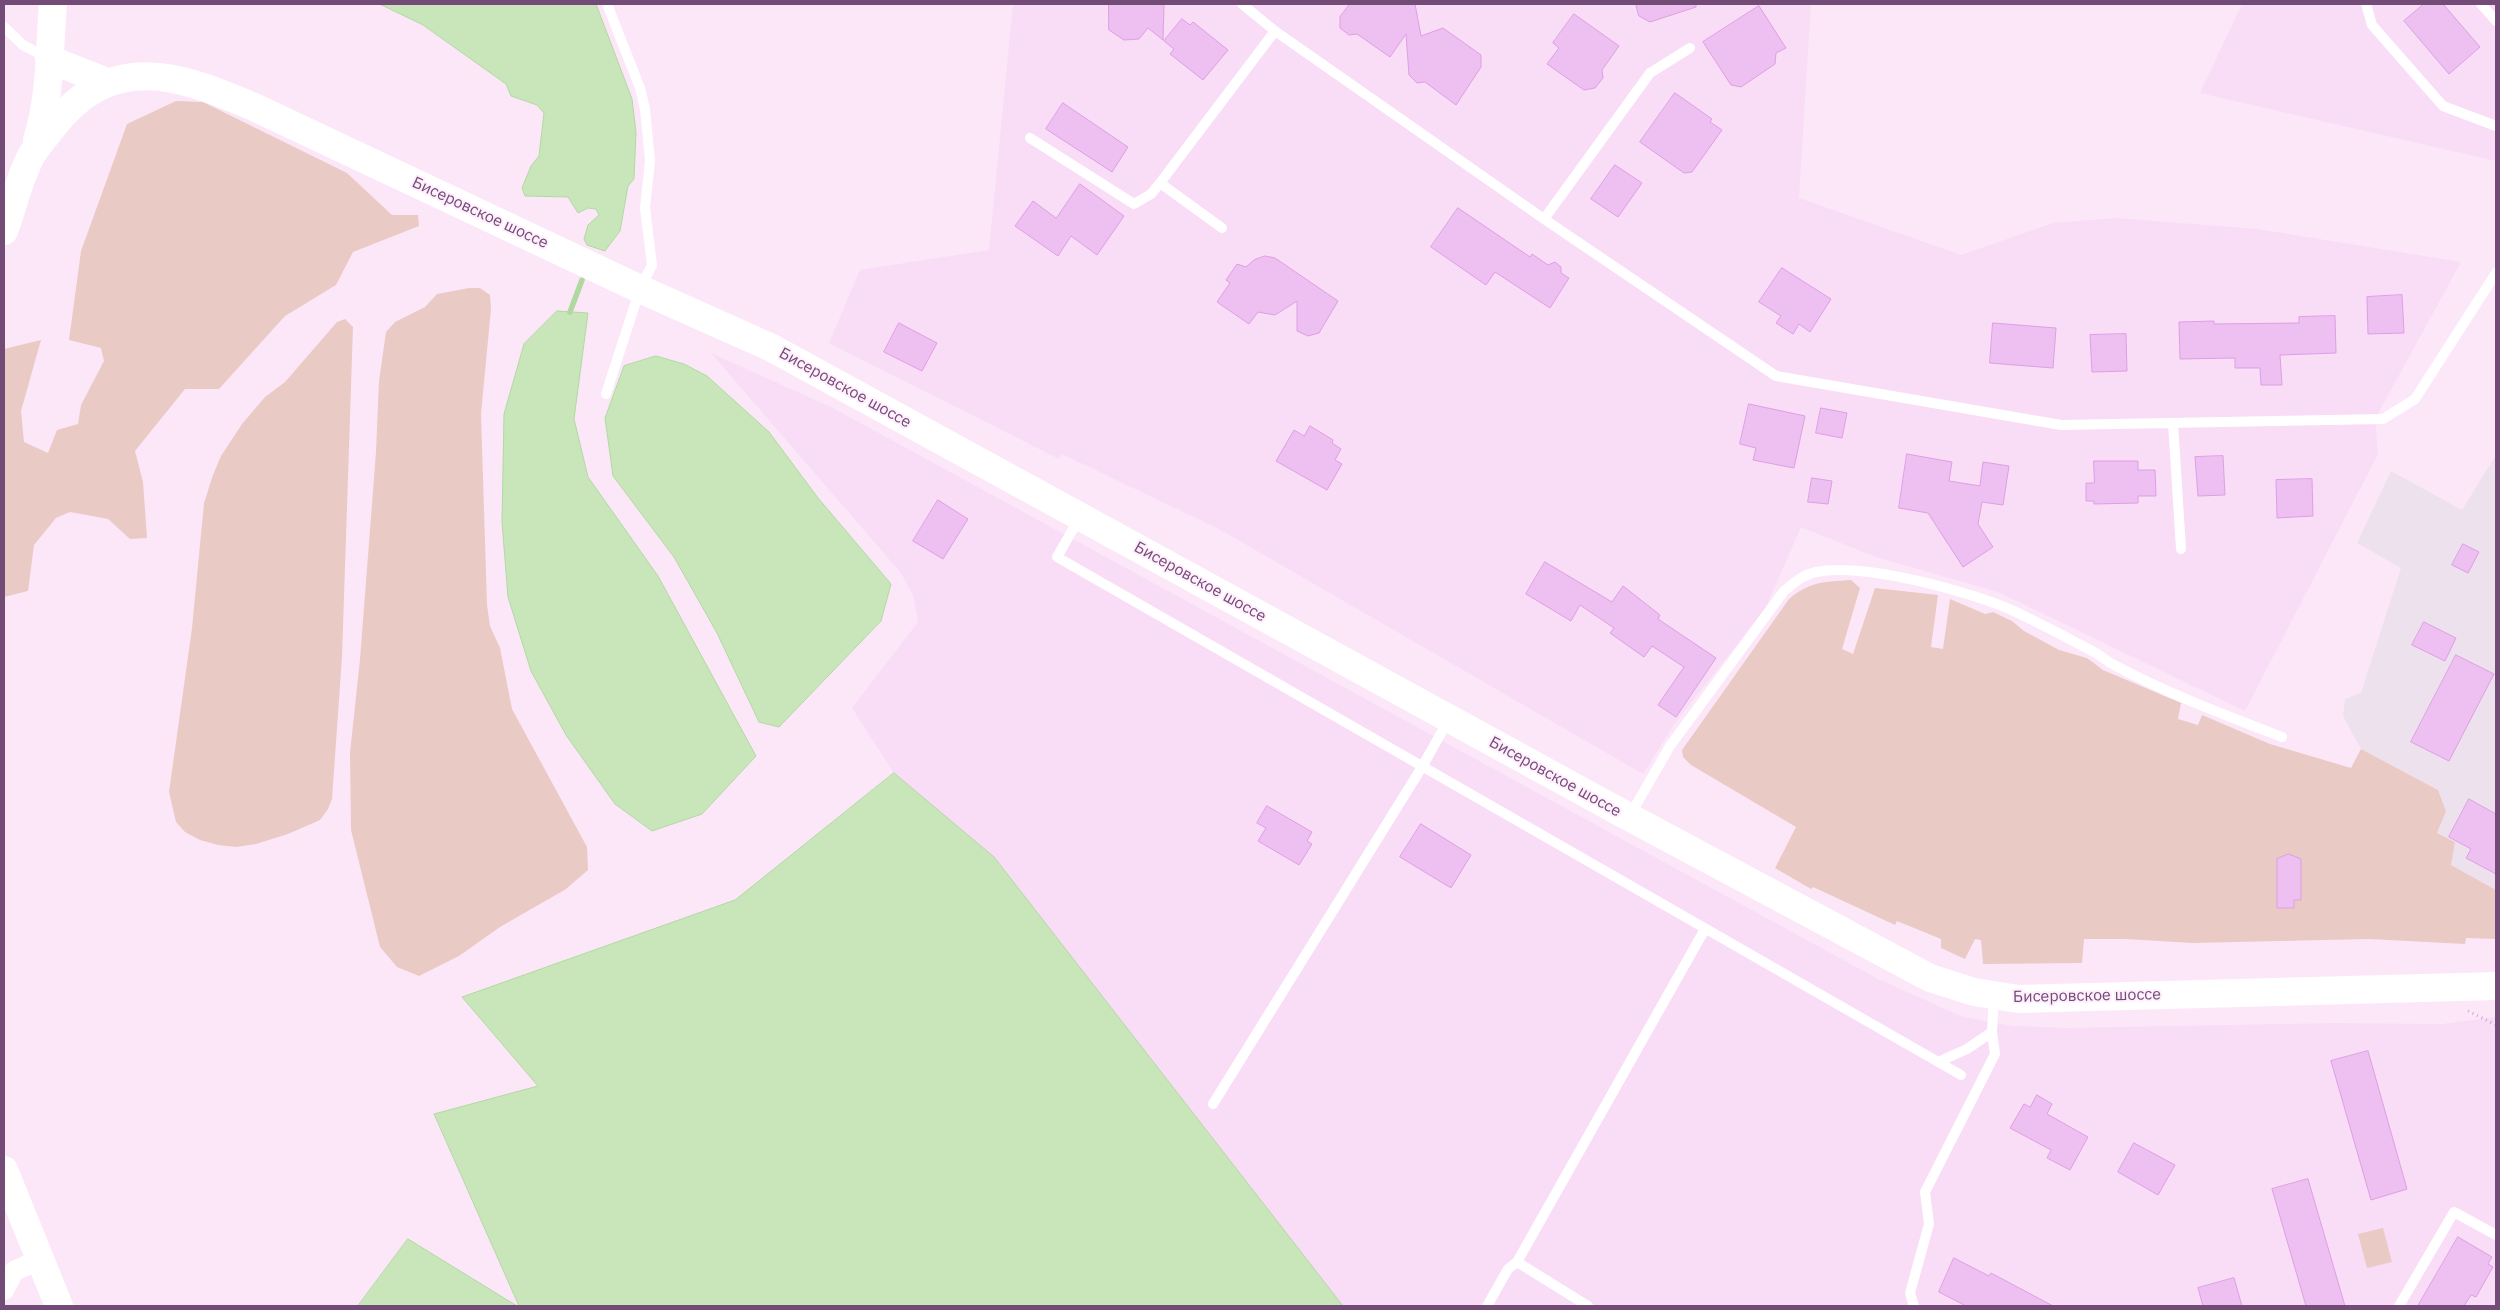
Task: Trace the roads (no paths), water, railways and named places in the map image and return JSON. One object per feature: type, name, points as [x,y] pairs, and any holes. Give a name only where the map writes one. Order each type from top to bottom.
[{"type":"main road","points":[[32,156],[44,117],[53,4]]},
{"type":"main road","points":[[49,59],[107,82]]},
{"type":"main road","name":"Бисеровское шоссе","points":[[4,231],[32,156],[61,116],[76,103],[107,82],[124,78],[157,76],[197,83],[221,92],[640,289],[772,348],[1629,817],[1930,978],[1951,986],[1994,996],[2018,999],[2496,986]]},
{"type":"main road","points":[[4,1170],[58,1306]]},
{"type":"street","points":[[4,1290],[9,1270],[40,1260]]},
{"type":"lane","points":[[606,394],[640,289],[652,265],[646,208],[650,161],[648,128],[640,88],[607,4]]},
{"type":"lane","points":[[1242,4],[1274,31],[1544,219],[1776,376],[2061,425],[2383,419],[2415,399],[2496,273]]},
{"type":"lane","points":[[2366,4],[2372,25],[2442,106],[2496,126]]},
{"type":"lane","points":[[2481,4],[2496,21]]},
{"type":"lane","points":[[4,26],[23,45],[49,59]]},
{"type":"lane","points":[[1030,138],[1134,204],[1151,194],[1160,183],[1274,31]]},
{"type":"lane","points":[[1544,219],[1650,73],[1690,48]]},
{"type":"lane","points":[[1160,183],[1222,228]]},
{"type":"lane","points":[[2173,423],[2181,549]]},
{"type":"lane","points":[[1080,516],[1057,557],[1961,1075]]},
{"type":"lane","points":[[1629,817],[1670,746],[1784,591],[1798,579],[1815,572],[1835,570],[1870,573],[1946,587],[1987,600],[2018,612],[2094,652],[2114,665],[2234,719],[2282,737]]},
{"type":"lane","points":[[1213,1104],[1422,767],[1449,719]]},
{"type":"lane","points":[[1487,1306],[1508,1269],[1517,1262],[1705,929]]},
{"type":"lane","points":[[1914,1306],[1910,1293],[1928,1224],[1925,1192],[1990,1068],[1995,1054],[1992,1032],[1994,996]]},
{"type":"lane","points":[[1938,1062],[1967,1049],[1992,1032]]},
{"type":"lane","points":[[2399,1306],[2454,1212],[2496,1235]]},
{"type":"lane","points":[[1517,1262],[1588,1306]]},
{"type":"waterway","points":[[570,312],[582,280]]}]
